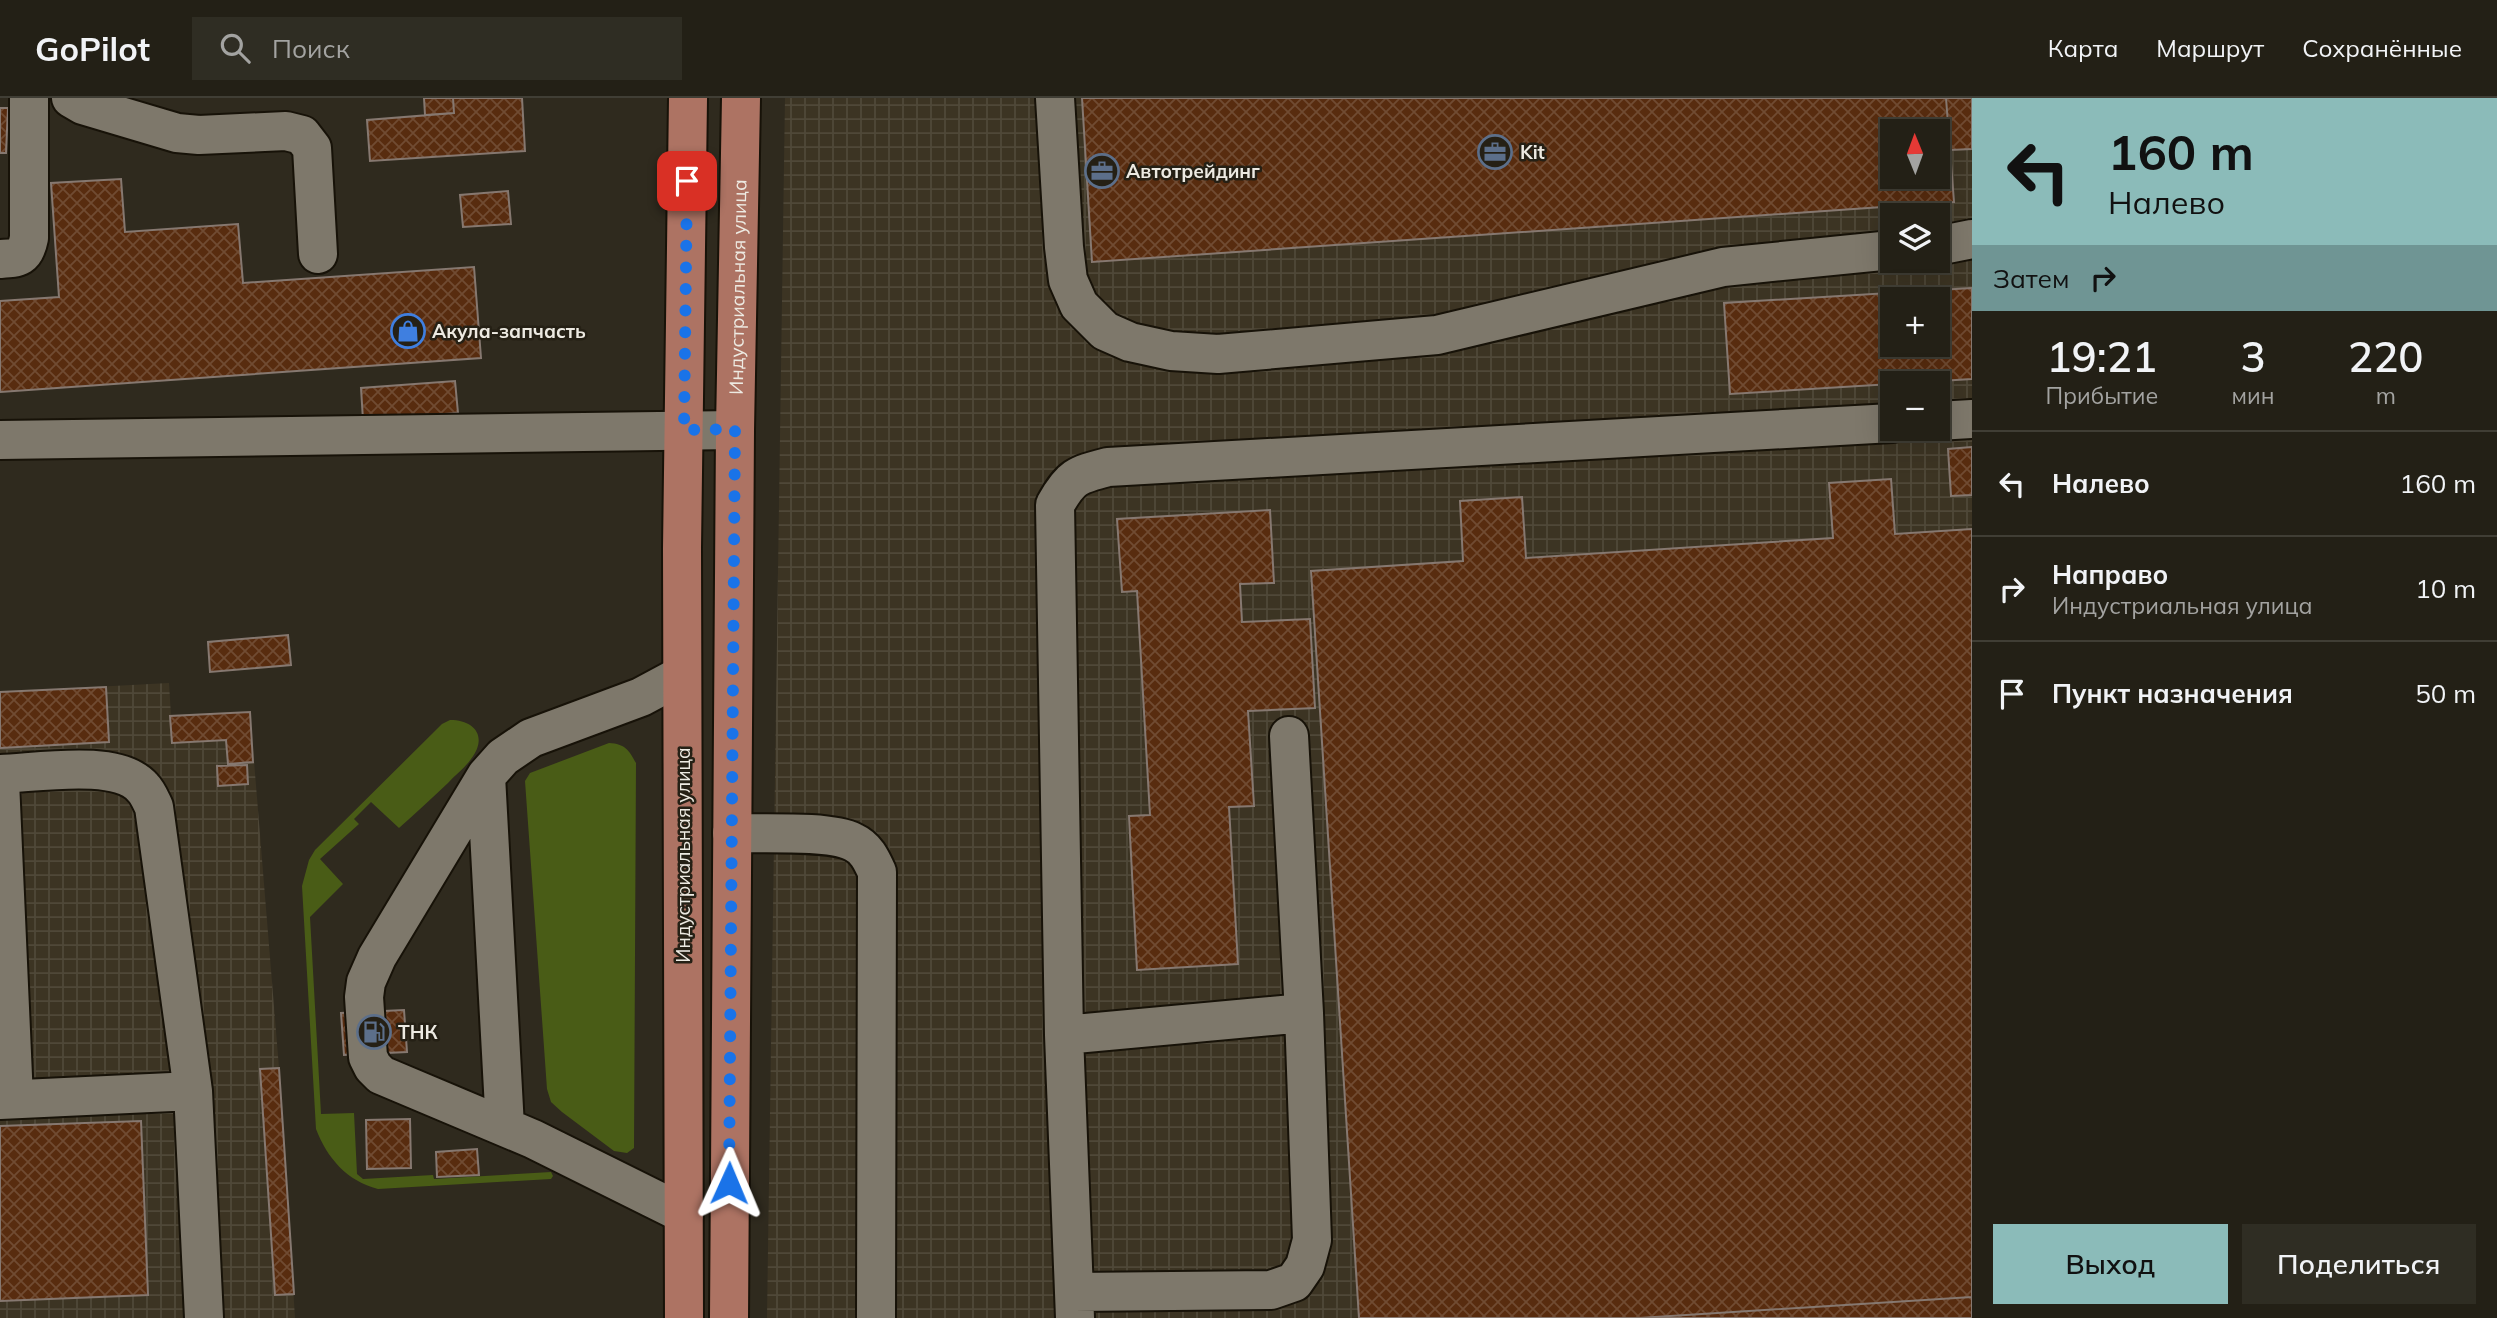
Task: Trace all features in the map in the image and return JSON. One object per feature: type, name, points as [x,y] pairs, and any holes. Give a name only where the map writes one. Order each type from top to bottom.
[{"type":"main road","name":"Индустриальная улица","points":[[684,1318],[682,675],[688,98]]},
{"type":"main road","name":"Индустриальная улица","points":[[729,1318],[735,429],[741,98]]},
{"type":"lane","points":[[0,259],[18,258],[27,250],[29,98]]},
{"type":"lane","points":[[71,98],[83,105],[177,133],[199,135],[286,131],[302,135],[312,148],[318,254]]},
{"type":"lane","points":[[1055,98],[1064,247],[1068,280],[1079,305],[1105,331],[1130,342],[1171,351],[1218,354],[1437,335],[1723,267],[1880,251]]},
{"type":"lane","points":[[1950,243],[1972,239]]},
{"type":"lane","points":[[1950,420],[1972,419]]},
{"type":"lane","points":[[1289,736],[1304,1013],[1312,1240],[1306,1266],[1294,1282],[1271,1290],[1075,1305],[1064,1035],[1055,506],[1064,489],[1078,475],[1108,467],[1880,424]]},
{"type":"lane","points":[[0,440],[735,429]]},
{"type":"lane","points":[[682,675],[641,696],[531,738],[503,757],[486,776],[377,957],[366,982],[364,997],[368,1057],[381,1075],[505,1127],[684,1214]]},
{"type":"lane","points":[[0,775],[110,771],[143,787],[154,807],[193,1091],[204,1318]]},
{"type":"lane","points":[[486,776],[505,1127]]},
{"type":"lane","points":[[0,781],[7,1099],[193,1091]]},
{"type":"lane","points":[[732,833],[833,836],[854,842],[870,855],[877,872],[876,1318]]},
{"type":"lane","points":[[1064,1035],[1304,1013]]},
{"type":"shaded area","points":[[785,98],[1972,98],[1972,1318],[767,1318]]},
{"type":"shaded area","points":[[169,683],[171,716],[250,712],[279,1068],[295,1318],[0,1318],[0,692]]},
{"type":"green space","points":[[450,720],[466,723],[476,731],[476,751],[466,765],[399,828],[371,802],[354,819],[359,824],[320,859],[343,884],[310,917],[321,1114],[354,1113],[357,1174],[363,1179],[433,1175],[434,1179],[551,1172],[553,1176],[551,1179],[378,1189],[357,1180],[340,1167],[332,1159],[316,1129],[302,886],[309,860],[315,850],[442,724]]},
{"type":"green space","points":[[609,743],[626,748],[636,763],[634,1148],[627,1153],[614,1151],[562,1112],[551,1102],[547,1089],[525,781],[530,773]]},
{"type":"building","points":[[424,98],[453,98],[454,113],[425,115]]},
{"type":"building","points":[[453,98],[522,98],[525,151],[370,161],[367,120],[454,113]]},
{"type":"building","points":[[1082,98],[1946,98],[1948,119],[1880,119],[1880,189],[1950,189],[1950,150],[1954,202],[1880,203],[1880,207],[1092,262]]},
{"type":"building","points":[[1946,98],[1972,98],[1972,149],[1950,150],[1950,119],[1948,119]]},
{"type":"building","points":[[0,108],[8,108],[6,153],[0,153]]},
{"type":"building","points":[[121,179],[125,232],[238,224],[243,283],[474,267],[481,358],[0,392],[0,301],[59,297],[51,183]]},
{"type":"building","points":[[508,191],[511,224],[463,227],[460,195]]},
{"type":"building","points":[[1972,288],[1972,379],[1950,380],[1950,371],[1880,371],[1880,385],[1730,394],[1724,303],[1880,294],[1880,357],[1950,357],[1950,289]]},
{"type":"building","points":[[455,381],[458,413],[363,420],[361,388]]},
{"type":"building","points":[[1972,447],[1972,495],[1951,496],[1948,449]]},
{"type":"building","points":[[1891,479],[1895,534],[1972,529],[1972,1297],[1639,1318],[1359,1318],[1311,571],[1463,561],[1460,501],[1522,497],[1526,558],[1833,538],[1829,483]]},
{"type":"building","points":[[1270,510],[1274,583],[1240,584],[1242,622],[1310,619],[1315,708],[1248,711],[1254,806],[1229,807],[1238,964],[1137,970],[1129,816],[1150,815],[1137,591],[1122,592],[1117,519]]},
{"type":"building","points":[[288,635],[291,665],[210,672],[208,642]]},
{"type":"building","points":[[106,687],[109,742],[0,748],[0,692]]},
{"type":"building","points":[[250,712],[253,762],[228,764],[226,740],[172,743],[170,716]]},
{"type":"building","points":[[247,765],[248,784],[218,786],[217,766]]},
{"type":"building","name":"ТНК","points":[[404,1010],[407,1052],[344,1055],[341,1013]]},
{"type":"building","points":[[279,1068],[294,1294],[275,1295],[260,1069]]},
{"type":"building","points":[[410,1119],[411,1168],[367,1169],[366,1120]]},
{"type":"building","points":[[141,1121],[148,1295],[0,1301],[0,1126]]},
{"type":"building","points":[[477,1149],[479,1175],[437,1177],[436,1152]]},
{"type":"building","points":[[1972,1297],[1972,1318],[1639,1318]]},
{"type":"place","name":"Kit","points":[[1495,152]]},
{"type":"place","name":"Автотрейдинг","points":[[1102,171]]},
{"type":"place","name":"Акула-запчасть","points":[[408,331]]},
{"type":"place","name":"ТНК","points":[[374,1032]]},
{"type":"route","points":[[687,181],[684,430],[735,429],[729,1183]]}]
